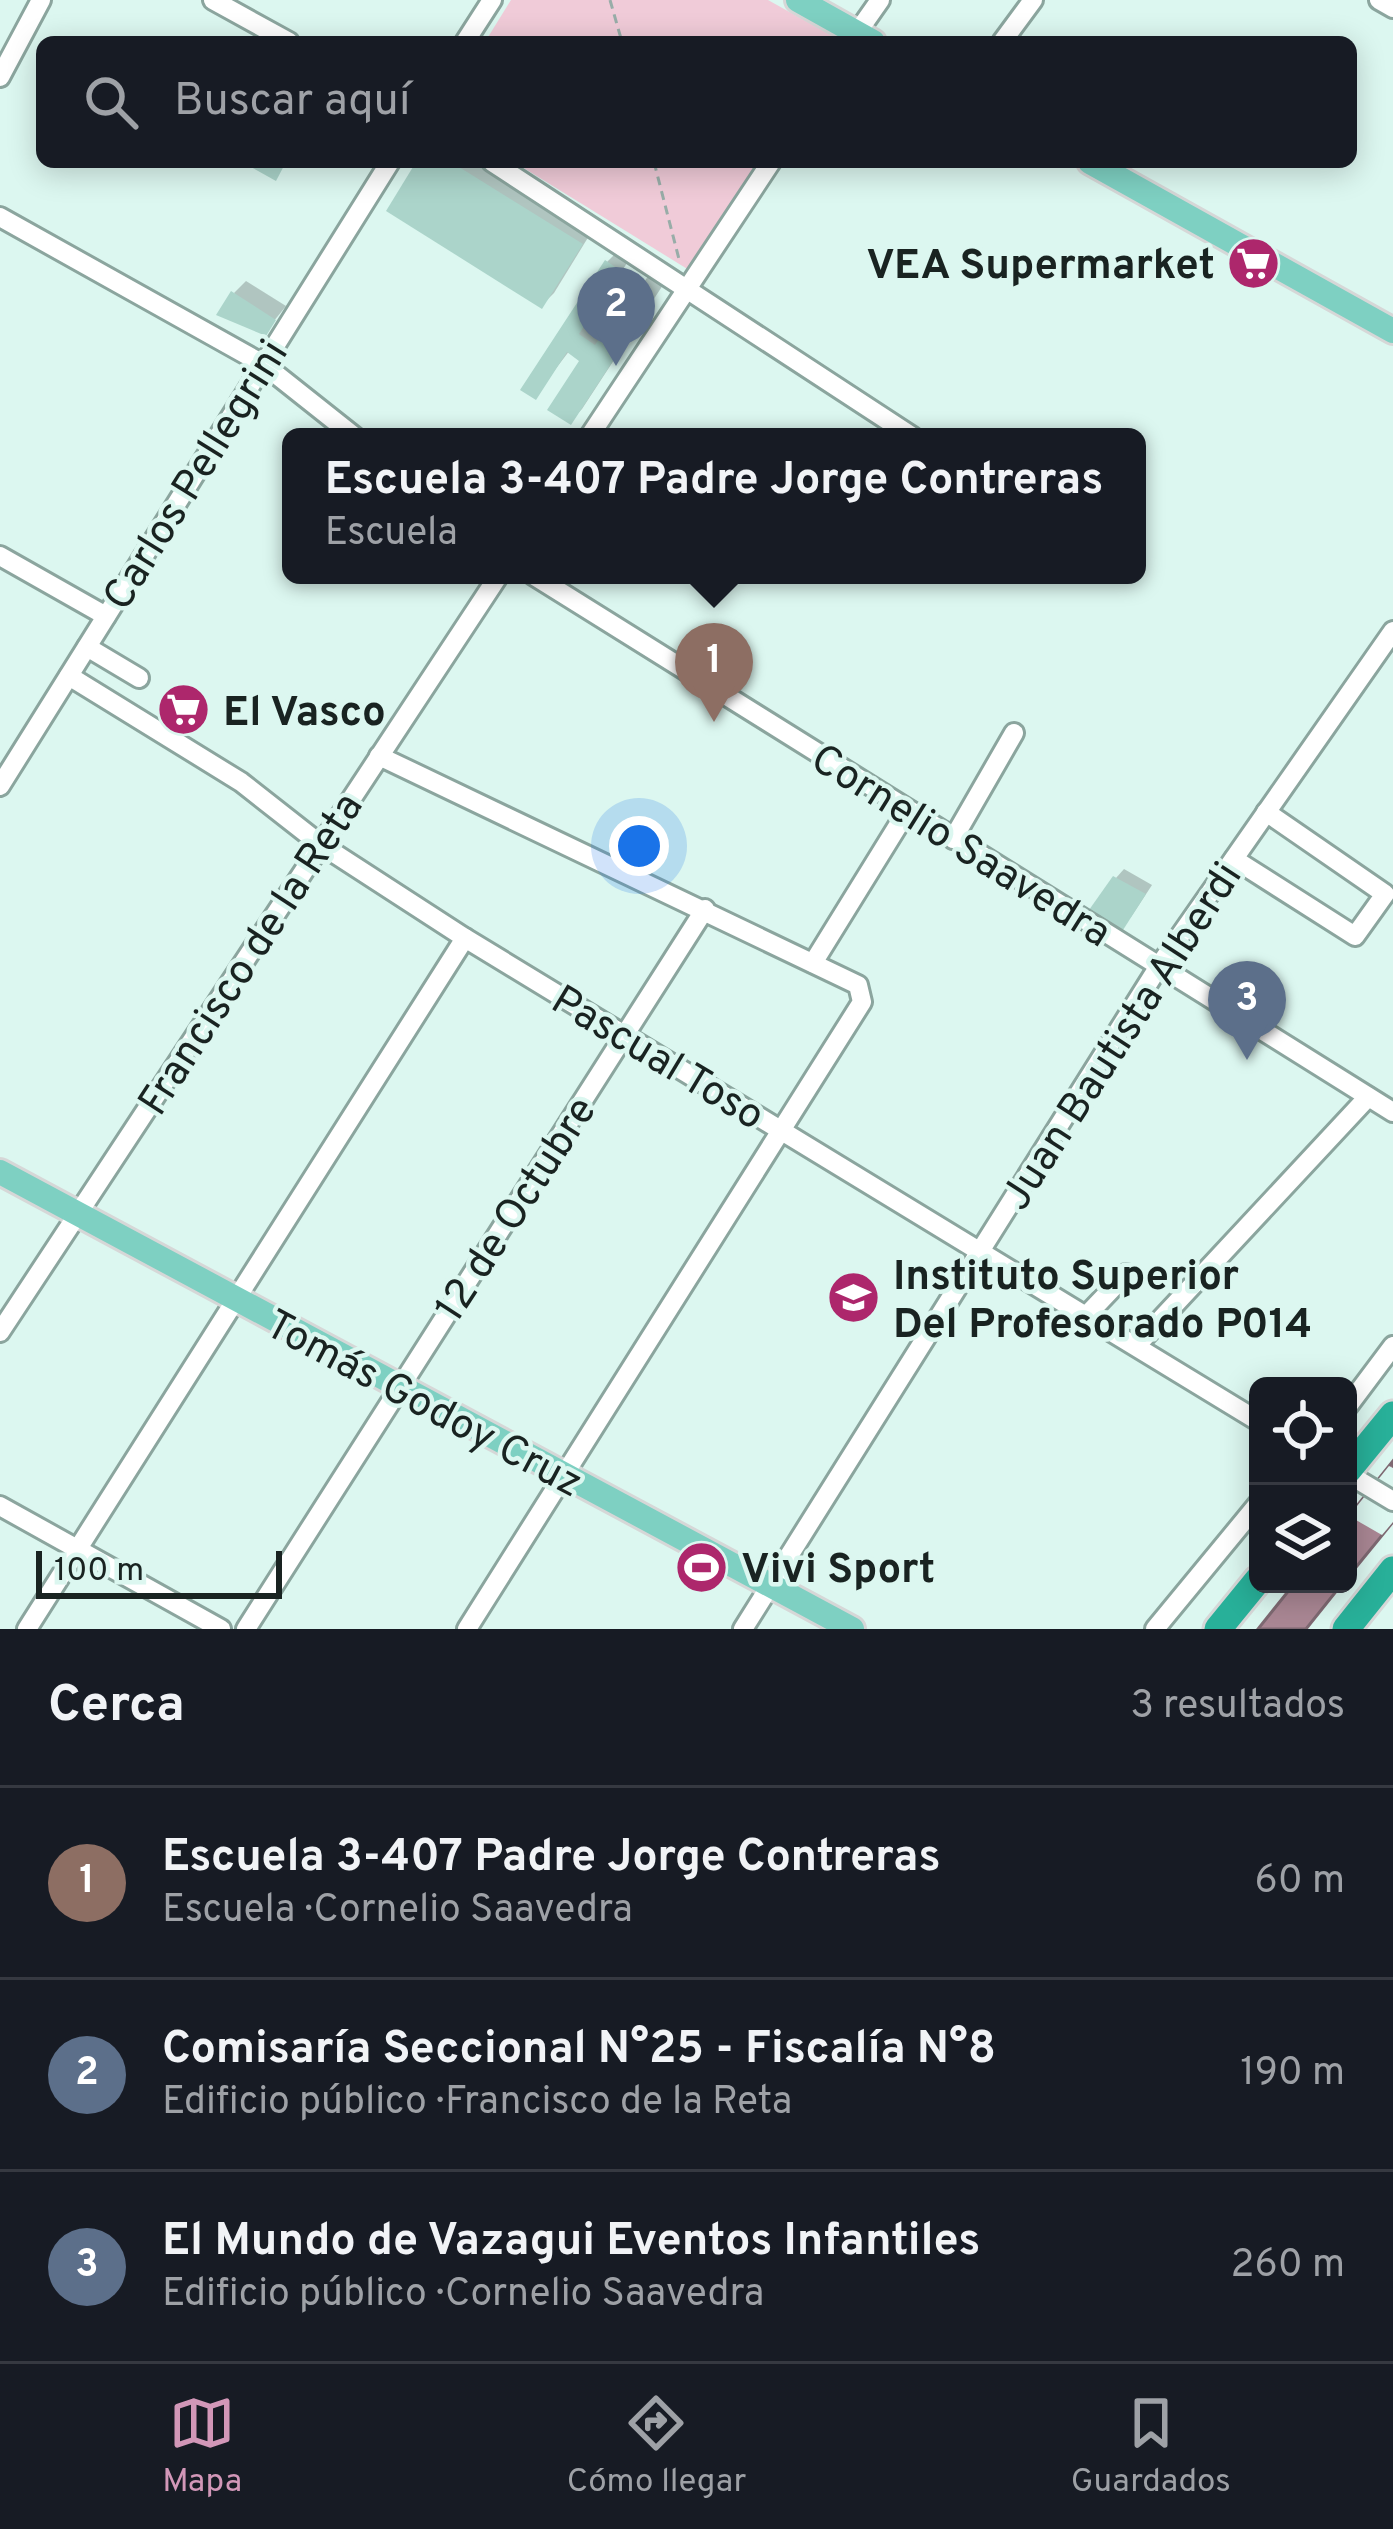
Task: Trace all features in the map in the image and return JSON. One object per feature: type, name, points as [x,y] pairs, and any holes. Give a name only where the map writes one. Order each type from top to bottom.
[{"type":"highway","points":[[1357,1461],[1393,1415]]},
{"type":"highway","points":[[1346,1629],[1393,1570]]},
{"type":"highway","points":[[1218,1629],[1249,1591]]},
{"type":"main road","points":[[798,0],[855,36]]},
{"type":"main road","points":[[1100,168],[1390,334]]},
{"type":"main road","name":"Tomás Godoy Cruz","points":[[0,1172],[852,1629]]},
{"type":"street","points":[[0,77],[41,0]]},
{"type":"street","points":[[214,0],[278,36]]},
{"type":"street","points":[[470,36],[492,0]]},
{"type":"street","points":[[862,36],[880,0]]},
{"type":"street","points":[[1006,36],[1033,0]]},
{"type":"street","points":[[1379,0],[1393,8]]},
{"type":"street","name":"Carlos Pellegrini","points":[[0,786],[386,168]]},
{"type":"street","points":[[501,168],[899,428]]},
{"type":"street","points":[[595,428],[767,168]]},
{"type":"street","points":[[0,218],[262,364],[344,428]]},
{"type":"street","points":[[0,556],[106,616]]},
{"type":"street","name":"Francisco de la Reta","points":[[0,1332],[493,584]]},
{"type":"street","name":"Cornelio Saavedra","points":[[546,584],[1393,1112]]},
{"type":"street","name":"Juan Bautista Alberdi","points":[[743,1629],[1159,966],[1393,631]]},
{"type":"street","points":[[87,647],[139,678]]},
{"type":"street","name":"Pascual Toso","points":[[69,676],[241,782],[320,844],[465,938],[1249,1415]]},
{"type":"street","points":[[953,839],[1014,733]]},
{"type":"street","points":[[380,756],[705,909],[858,986],[862,993],[862,1002],[782,1131],[467,1629]]},
{"type":"street","points":[[813,963],[907,811]]},
{"type":"street","points":[[1234,859],[1355,936],[1385,894],[1266,812]]},
{"type":"street","name":"12 de Octubre","points":[[246,1629],[705,909]]},
{"type":"street","points":[[27,1629],[465,938]]},
{"type":"street","points":[[1136,1346],[1368,1097]]},
{"type":"street","points":[[1086,1316],[1126,1274]]},
{"type":"street","points":[[1357,1394],[1393,1346]]},
{"type":"street","points":[[1357,1478],[1384,1495]]},
{"type":"street","points":[[0,1506],[221,1629]]},
{"type":"street","points":[[1155,1629],[1249,1515]]},
{"type":"path","points":[[610,0],[620,36]]},
{"type":"path","points":[[656,168],[686,288]]},
{"type":"shaded area","points":[[511,0],[768,0],[833,36],[489,36]]},
{"type":"shaded area","points":[[524,168],[755,168],[689,270]]},
{"type":"shaded area","points":[[1393,1461],[1393,1522],[1357,1566],[1357,1506]]},
{"type":"shaded area","points":[[1287,1593],[1335,1593],[1306,1629],[1258,1629]]},
{"type":"pier","points":[[1389,1466],[1393,1468],[1393,1522],[1382,1535],[1357,1521],[1357,1506]]},
{"type":"building","points":[[253,168],[283,168],[276,181]]},
{"type":"building","points":[[412,168],[461,168],[583,244],[542,309],[386,211]]},
{"type":"building","points":[[605,260],[621,271],[579,334],[595,345],[634,285],[654,298],[571,425],[547,410],[579,361],[567,352],[536,400],[520,390]]},
{"type":"building","points":[[231,291],[276,320],[266,336],[216,315]]},
{"type":"building","points":[[1113,876],[1146,894],[1123,930],[1089,910]]},
{"type":"place","name":"VEA Supermarket","points":[[1254,263]]},
{"type":"place","name":"Comisaría Seccional N°25 - Fiscalía N°8","points":[[616,366]]},
{"type":"place","name":"El Vasco","points":[[184,710]]},
{"type":"place","name":"Escuela 3-407 Padre Jorge Contreras","points":[[714,722]]},
{"type":"place","name":"El Mundo de Vazagui Eventos Infantiles","points":[[1247,1060]]},
{"type":"place","name":"Instituto Superior Del Profesorado P014","points":[[854,1298]]},
{"type":"place","name":"Vivi Sport","points":[[702,1567]]}]
